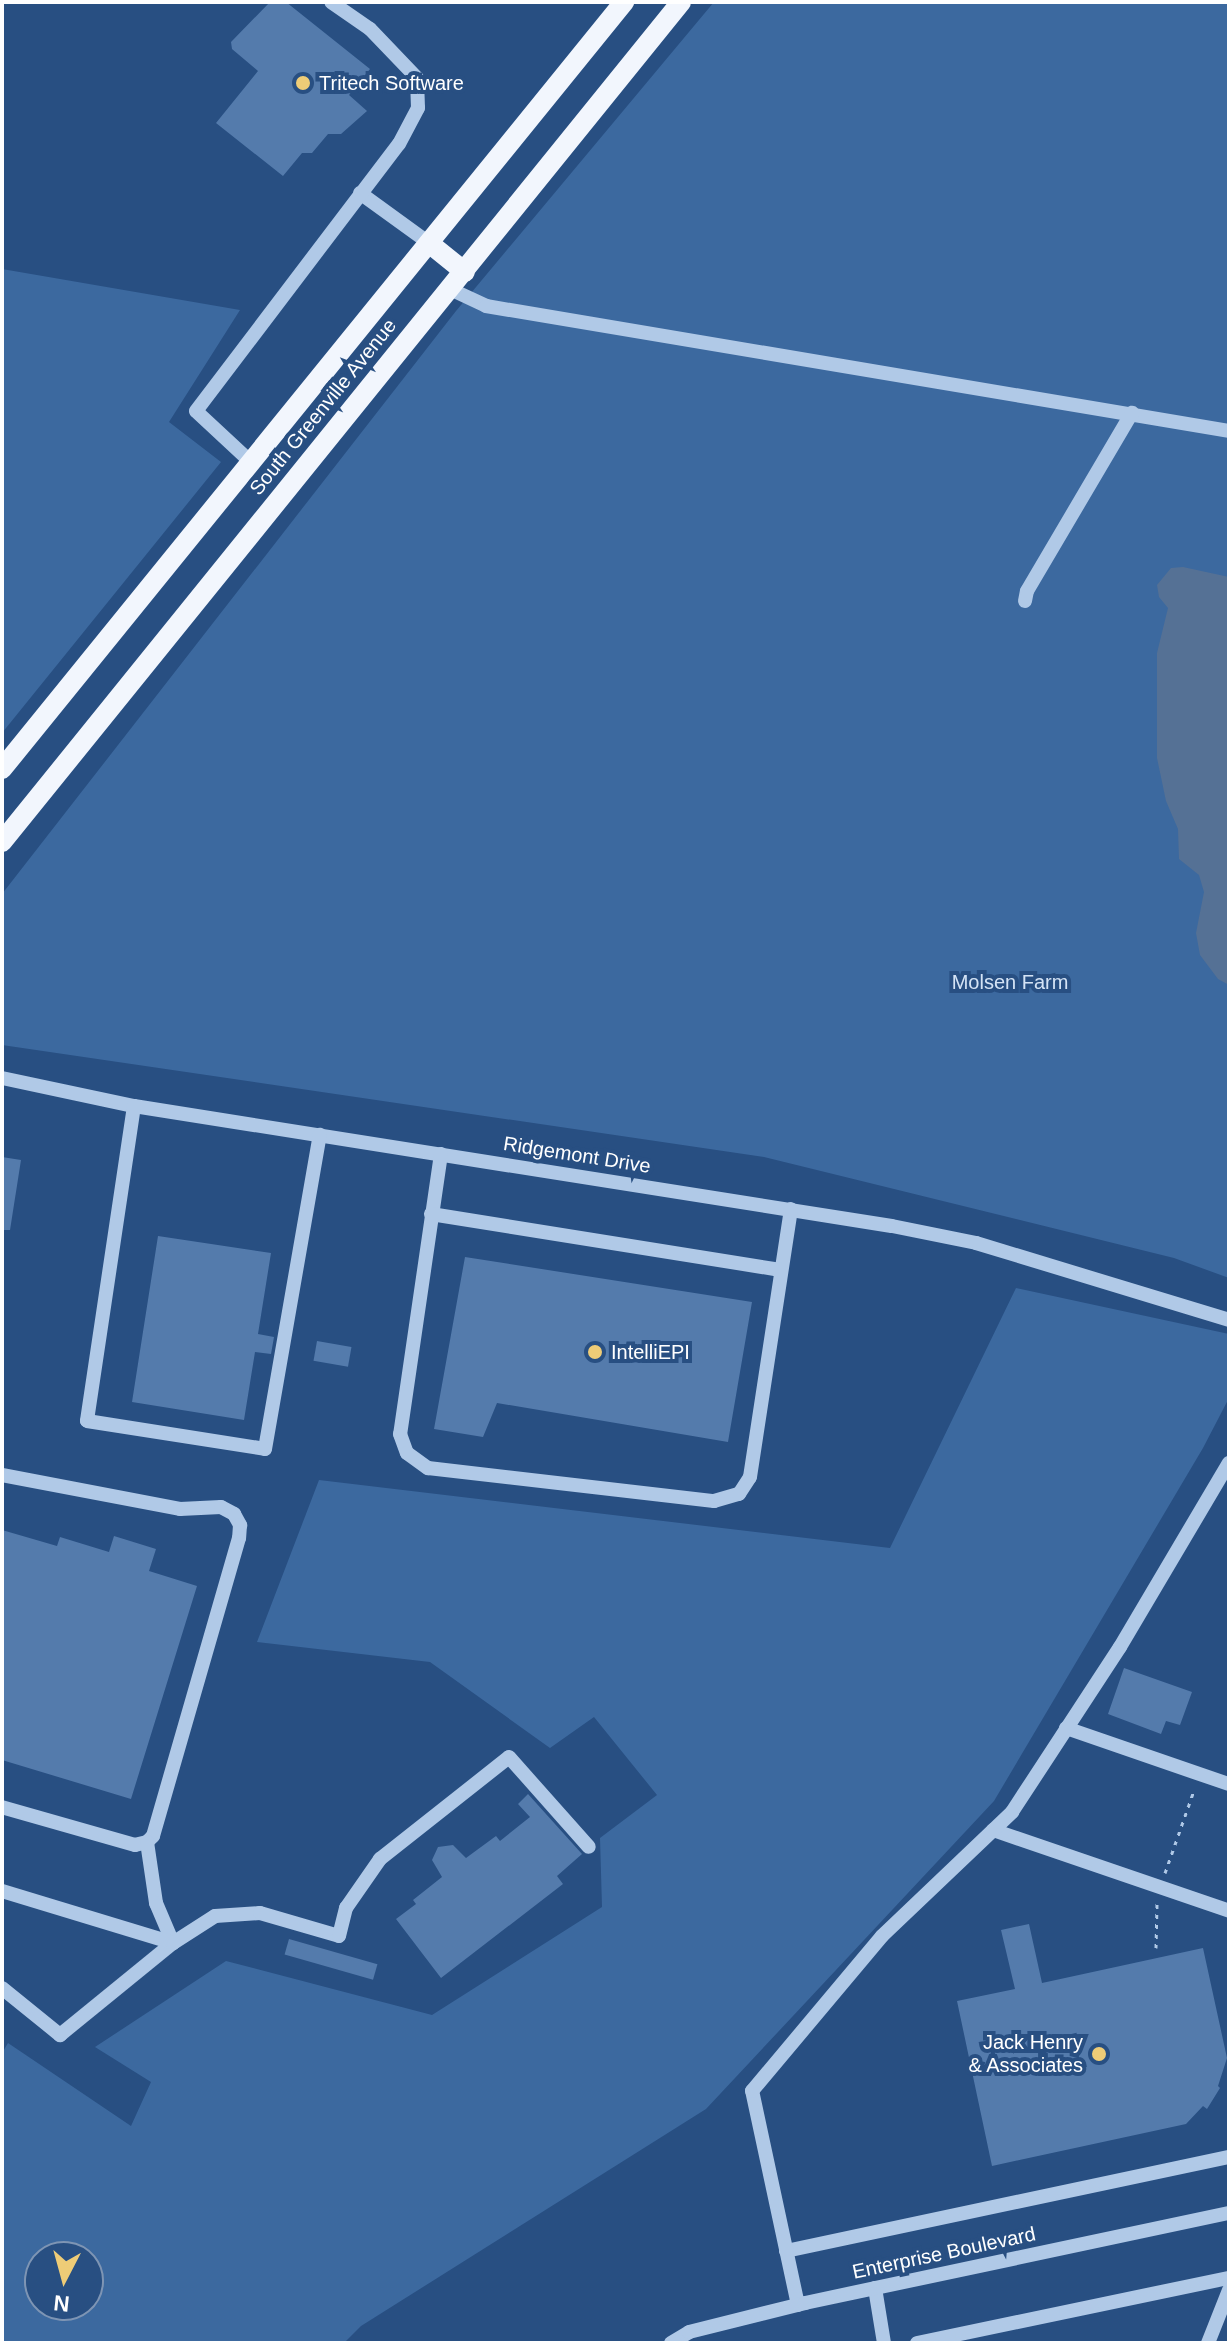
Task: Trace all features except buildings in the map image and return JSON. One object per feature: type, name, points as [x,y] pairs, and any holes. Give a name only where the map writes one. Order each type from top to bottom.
[{"type":"main road","name":"South Greenville Avenue","points":[[2,769],[624,2]]},
{"type":"main road","name":"South Greenville Avenue","points":[[2,842],[681,2]]},
{"type":"main road","points":[[429,243],[465,272]]},
{"type":"street","points":[[252,463],[196,411],[399,144],[418,108],[417,78],[370,29],[331,2]]},
{"type":"street","points":[[360,193],[429,243]]},
{"type":"street","points":[[450,289],[486,306],[1229,431]]},
{"type":"street","points":[[1025,601],[1027,591],[1132,413]]},
{"type":"street","name":"Ridgemont Drive","points":[[2,1078],[134,1106],[791,1209],[976,1243],[1229,1320]]},
{"type":"street","points":[[134,1106],[87,1421],[265,1449],[320,1135]]},
{"type":"street","points":[[441,1154],[400,1434],[407,1453],[428,1468],[714,1501],[739,1494],[750,1477],[791,1209]]},
{"type":"street","points":[[431,1214],[781,1270]]},
{"type":"street","points":[[798,2305],[752,2091],[882,1936],[1012,1812],[1128,1635],[1229,1463]]},
{"type":"street","points":[[2,1475],[180,1509],[221,1507],[234,1514],[240,1525],[239,1538],[156,1829],[147,1842],[156,1903],[173,1943]]},
{"type":"street","points":[[1066,1728],[1229,1784]]},
{"type":"street","points":[[2,1988],[60,2035],[173,1943],[215,1916],[260,1913],[339,1936],[346,1908],[380,1859],[509,1757],[589,1847]]},
{"type":"street","points":[[2,1807],[121,1841],[147,1842]]},
{"type":"street","points":[[993,1830],[1229,1911]]},
{"type":"street","points":[[2,1891],[173,1943]]},
{"type":"street","points":[[786,2251],[1229,2157]]},
{"type":"street","name":"Enterprise Boulevard","points":[[671,2343],[689,2332],[798,2305],[1229,2213]]},
{"type":"street","points":[[917,2343],[1229,2278]]},
{"type":"street","points":[[875,2288],[884,2343]]},
{"type":"street","points":[[1208,2343],[1229,2290]]},
{"type":"path","points":[[1156,1948],[1156,1902],[1199,1774]]},
{"type":"green space","name":"Molsen Farm","points":[[714,2],[1229,2],[1229,1278],[1174,1258],[764,1157],[2,1045],[2,894],[456,311]]},
{"type":"green space","points":[[2,269],[240,310],[169,422],[221,462],[2,733]]},
{"type":"green space","points":[[1016,1288],[1229,1334],[1229,1398],[1203,1448],[994,1801],[706,2109],[361,2326],[344,2343],[2,2343],[2,2053],[8,2043],[131,2126],[151,2082],[95,2047],[226,1961],[432,2015],[602,1907],[600,1838],[657,1795],[594,1717],[550,1748],[430,1662],[257,1642],[319,1480],[890,1548]]},
{"type":"shaded area","points":[[1183,567],[1229,577],[1229,985],[1218,979],[1200,955],[1196,933],[1204,892],[1199,875],[1179,859],[1178,829],[1166,801],[1157,758],[1157,653],[1168,608],[1159,597],[1157,585],[1171,568]]},
{"type":"place","name":"Tritech Software","points":[[303,83]]},
{"type":"place","name":"IntelliEPI","points":[[595,1352]]},
{"type":"place","name":"Jack Henry & Associates","points":[[1099,2054]]}]
